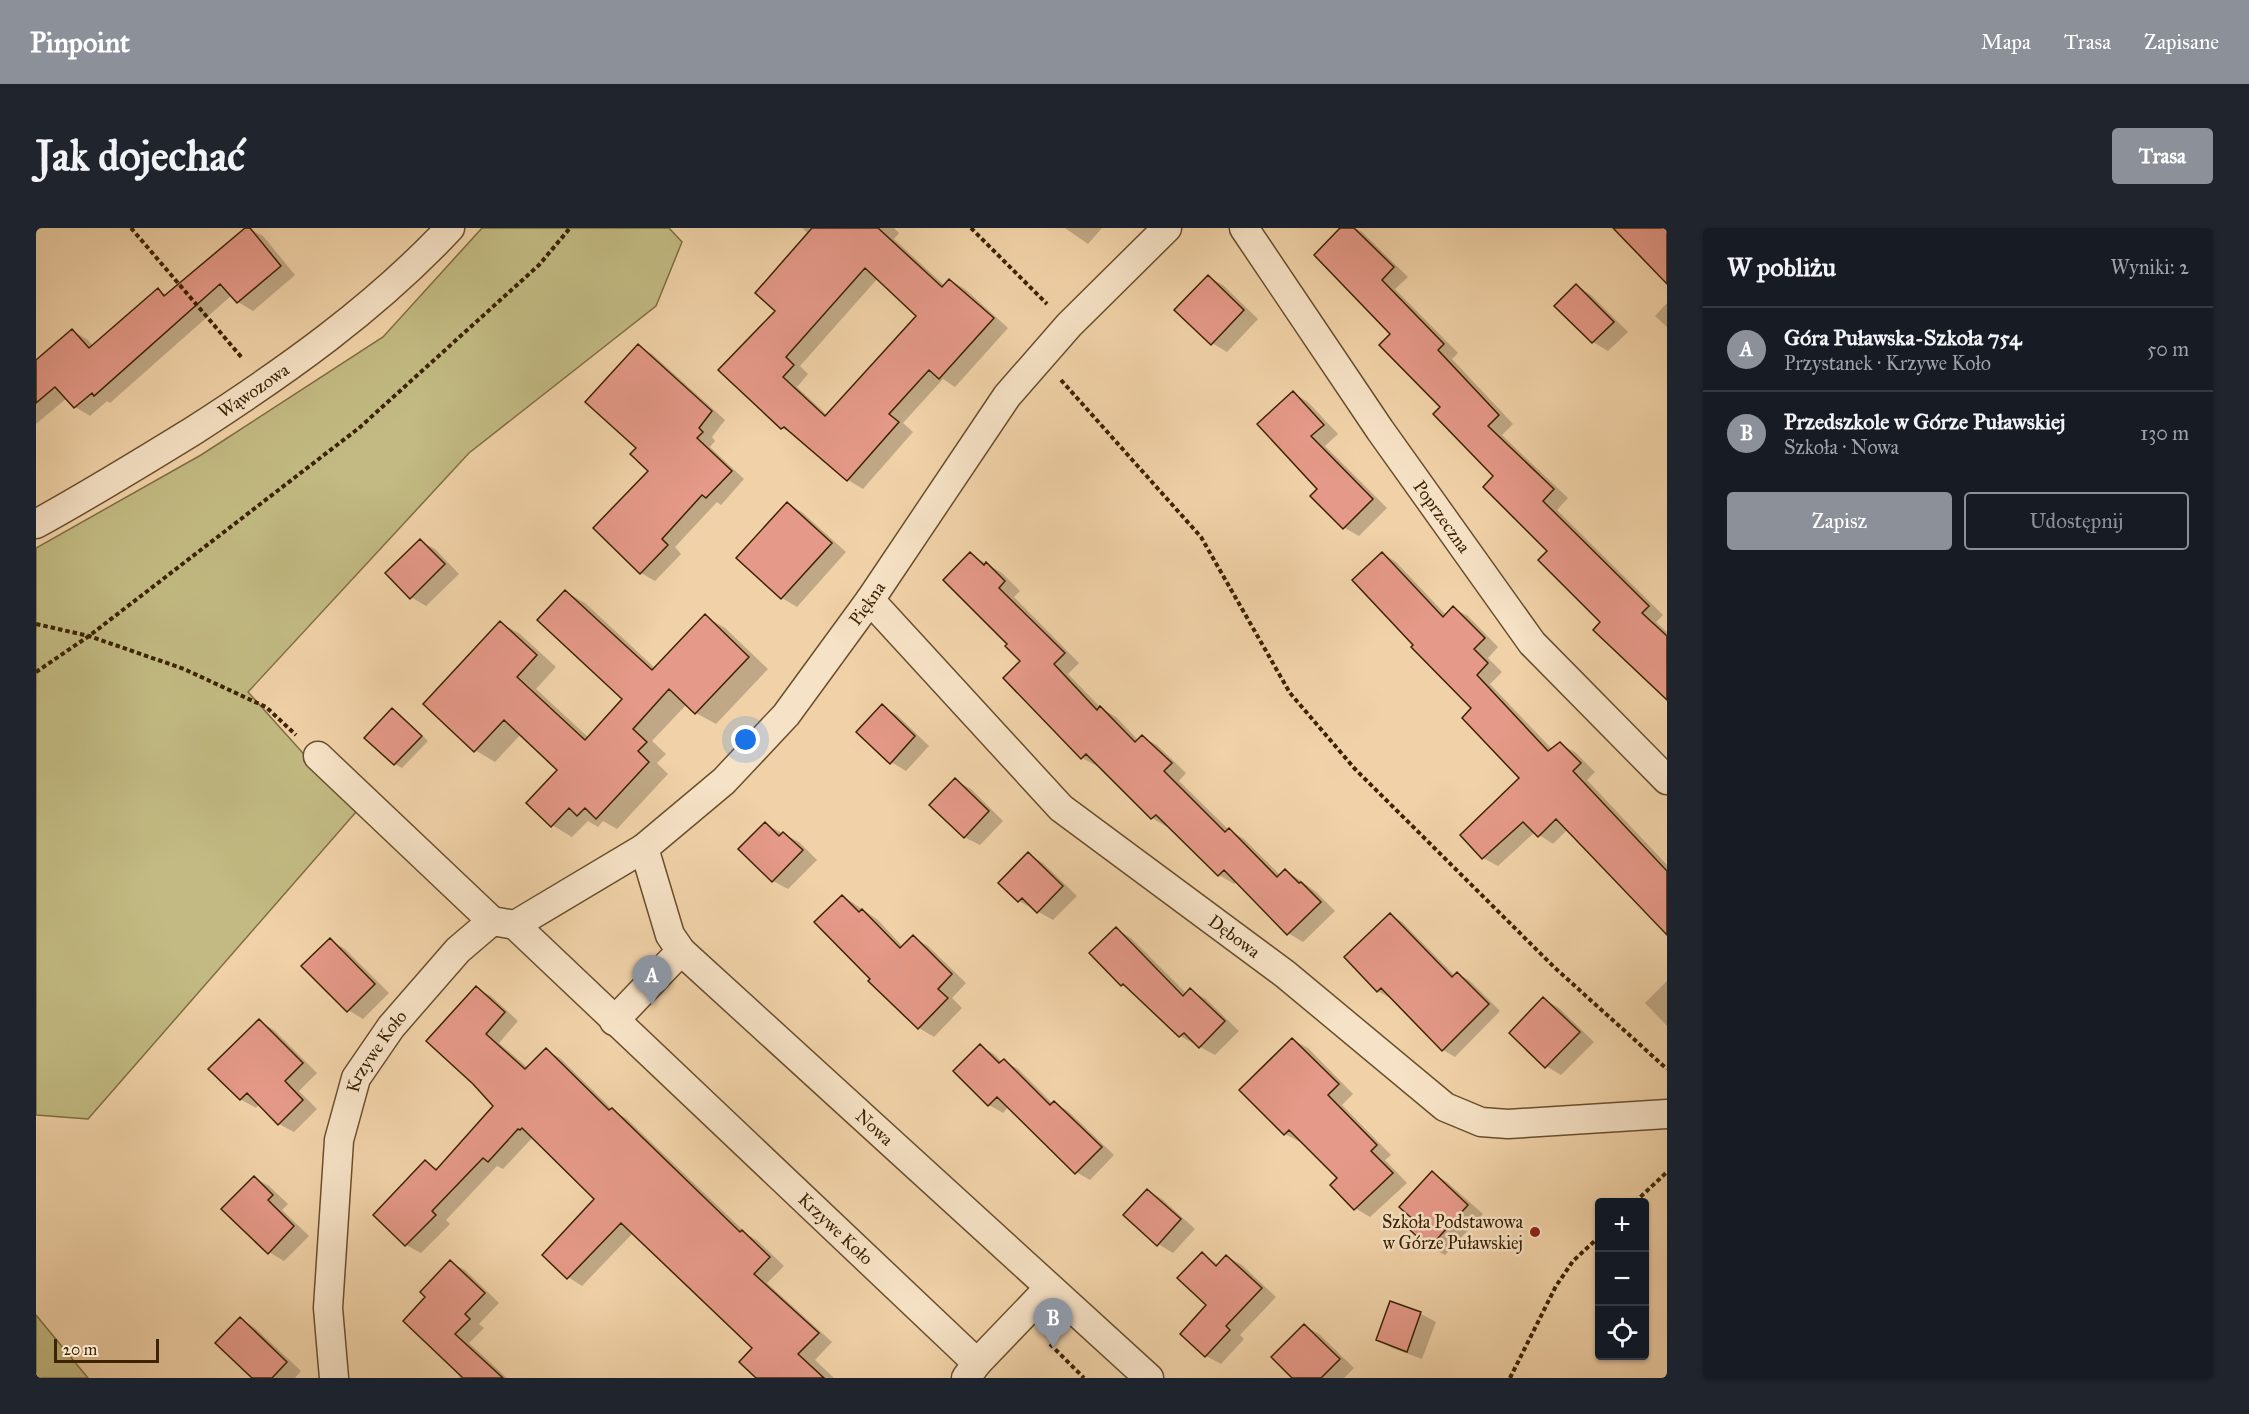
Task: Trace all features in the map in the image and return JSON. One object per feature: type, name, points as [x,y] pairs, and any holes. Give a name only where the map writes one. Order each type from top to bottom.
[{"type":"street","name":"Wąwozowa","points":[[36,524],[81,500],[265,385],[383,295],[450,228]]},
{"type":"street","name":"Piękna","points":[[503,923],[644,848],[724,781],[786,715],[870,600],[1007,396],[1069,325],[1167,228]]},
{"type":"street","name":"Poprzeczna","points":[[1244,228],[1380,430],[1532,643],[1667,780]]},
{"type":"street","name":"Dębowa","points":[[870,600],[1061,808],[1285,974],[1445,1107],[1481,1122],[1499,1123],[1667,1114]]},
{"type":"street","points":[[318,756],[503,923]]},
{"type":"street","name":"Nowa","points":[[644,848],[669,935],[681,951],[1149,1378]]},
{"type":"street","name":"Krzywe Koło","points":[[334,1378],[328,1308],[339,1140],[357,1078],[391,1028],[458,950],[503,923],[614,1022],[971,1370],[1049,1288]]},
{"type":"street","points":[[614,1022],[681,951]]},
{"type":"path","points":[[131,228],[265,385]]},
{"type":"path","points":[[36,672],[89,636],[359,428],[539,265],[570,228]]},
{"type":"path","points":[[971,228],[1069,325]]},
{"type":"path","points":[[1041,357],[1201,537],[1290,693],[1355,769],[1555,968],[1667,1069]]},
{"type":"path","points":[[36,624],[89,636],[184,669],[266,706],[318,756]]},
{"type":"path","points":[[1640,1198],[1667,1172]]},
{"type":"path","points":[[1510,1378],[1556,1286],[1573,1262],[1595,1240]]},
{"type":"path","points":[[1050,1344],[1084,1378]]},
{"type":"shaded area","points":[[482,228],[669,228],[682,242],[656,306],[469,453],[248,692],[356,812],[88,1119],[36,1115],[36,548],[201,455],[383,337]]},
{"type":"shaded area","points":[[36,1315],[88,1378],[36,1378]]},
{"type":"building","points":[[245,228],[250,228],[281,266],[237,303],[220,284],[94,396],[92,393],[74,408],[55,387],[36,403],[36,360],[72,329],[89,348],[158,288],[164,296]]},
{"type":"building","points":[[812,228],[878,228],[942,287],[949,279],[994,318],[939,379],[929,370],[889,414],[899,422],[847,481],[784,427],[781,429],[718,370],[775,311],[755,293]],"holes":[[[865,268],[916,316],[825,416],[783,377],[794,365],[786,357]]]},
{"type":"building","points":[[1340,228],[1354,228],[1394,267],[1382,280],[1444,344],[1438,350],[1499,415],[1488,426],[1554,489],[1543,501],[1649,606],[1642,613],[1667,636],[1667,700],[1593,630],[1600,622],[1538,560],[1547,551],[1483,487],[1493,476],[1433,414],[1440,407],[1379,345],[1390,334],[1314,255]]},
{"type":"building","points":[[1613,228],[1667,228],[1667,284]]},
{"type":"building","points":[[1208,275],[1244,310],[1211,345],[1174,310]]},
{"type":"building","points":[[1576,284],[1614,322],[1592,343],[1554,306]]},
{"type":"building","points":[[638,344],[712,411],[699,428],[703,432],[697,438],[732,471],[706,498],[702,495],[662,539],[668,545],[640,574],[593,528],[648,471],[630,454],[636,448],[585,402]]},
{"type":"building","points":[[1293,391],[1324,425],[1311,436],[1373,499],[1343,529],[1310,496],[1317,489],[1257,424]]},
{"type":"building","points":[[787,502],[832,543],[781,599],[736,558]]},
{"type":"building","points":[[420,539],[445,564],[410,599],[385,573]]},
{"type":"building","points":[[970,552],[984,565],[986,562],[1005,581],[999,588],[1065,653],[1054,664],[1097,710],[1100,706],[1135,742],[1142,735],[1172,763],[1164,771],[1225,832],[1229,828],[1277,877],[1285,869],[1321,902],[1287,935],[1224,870],[1218,876],[1156,815],[1151,819],[1086,754],[1081,759],[1003,678],[1020,661],[1005,646],[1007,644],[943,580]]},
{"type":"building","points":[[1382,552],[1443,617],[1453,606],[1485,638],[1474,649],[1488,663],[1477,675],[1548,751],[1560,742],[1581,763],[1573,771],[1667,871],[1667,935],[1556,819],[1538,837],[1523,822],[1482,859],[1460,835],[1519,778],[1462,718],[1471,708],[1411,647],[1413,645],[1352,580]]},
{"type":"building","points":[[565,590],[652,670],[705,614],[749,657],[695,714],[669,689],[633,729],[647,742],[638,751],[649,762],[596,819],[585,808],[577,816],[569,808],[551,827],[526,803],[557,770],[504,720],[474,752],[423,704],[500,621],[537,655],[517,677],[585,740],[622,699],[537,620]]},
{"type":"building","points":[[882,704],[915,736],[890,764],[856,732]]},
{"type":"building","points":[[392,708],[422,736],[394,765],[364,738]]},
{"type":"building","points":[[955,778],[989,811],[964,838],[929,805]]},
{"type":"building","points":[[765,822],[779,836],[783,832],[803,850],[772,882],[738,849]]},
{"type":"building","points":[[1028,852],[1063,886],[1037,913],[1022,898],[1018,902],[998,883]]},
{"type":"building","points":[[842,895],[859,912],[862,909],[900,948],[913,935],[952,974],[938,989],[948,998],[918,1029],[868,981],[870,979],[814,922]]},
{"type":"building","points":[[1390,913],[1452,977],[1457,972],[1489,1004],[1442,1051],[1381,988],[1377,992],[1344,957]]},
{"type":"building","points":[[1116,927],[1183,996],[1190,988],[1225,1021],[1199,1048],[1184,1033],[1179,1037],[1123,984],[1121,986],[1089,953]]},
{"type":"building","points":[[330,938],[375,984],[347,1012],[301,966]]},
{"type":"building","points":[[476,986],[505,1012],[486,1034],[525,1069],[546,1048],[609,1110],[612,1108],[740,1232],[742,1230],[770,1257],[754,1274],[819,1333],[798,1354],[824,1378],[756,1378],[739,1362],[752,1348],[621,1223],[567,1279],[542,1255],[594,1199],[522,1128],[518,1129],[488,1162],[483,1158],[432,1211],[436,1215],[405,1246],[373,1215],[425,1160],[436,1170],[493,1106],[473,1084],[426,1041]]},
{"type":"building","points":[[1543,997],[1580,1032],[1545,1068],[1509,1033]]},
{"type":"building","points":[[259,1019],[303,1063],[285,1081],[303,1100],[278,1125],[247,1093],[240,1100],[208,1069]]},
{"type":"building","points":[[1292,1038],[1339,1084],[1328,1095],[1377,1145],[1371,1151],[1393,1173],[1354,1210],[1330,1185],[1337,1178],[1289,1130],[1284,1135],[1239,1090]]},
{"type":"building","points":[[980,1044],[999,1063],[1004,1059],[1050,1105],[1054,1101],[1102,1147],[1075,1174],[997,1097],[988,1106],[953,1071]]},
{"type":"building","points":[[1432,1171],[1468,1205],[1429,1248],[1410,1230],[1416,1222],[1399,1207]]},
{"type":"building","points":[[254,1176],[273,1195],[268,1200],[294,1226],[268,1254],[221,1209]]},
{"type":"building","points":[[1147,1189],[1181,1219],[1157,1246],[1123,1215]]},
{"type":"building","points":[[1202,1252],[1216,1266],[1226,1255],[1262,1288],[1226,1326],[1230,1330],[1205,1357],[1180,1334],[1206,1305],[1177,1278]]},
{"type":"building","points":[[450,1260],[485,1293],[465,1314],[470,1319],[455,1334],[503,1378],[463,1378],[403,1321],[425,1297],[420,1292]]},
{"type":"building","points":[[1390,1301],[1421,1312],[1407,1352],[1376,1340]]},
{"type":"building","points":[[240,1317],[287,1362],[272,1378],[252,1378],[215,1343]]},
{"type":"building","points":[[1304,1324],[1340,1359],[1321,1378],[1292,1378],[1271,1357]]},
{"type":"place","name":"Góra Puławska-Szkoła 754","points":[[652,1005]]},
{"type":"place","name":"Szkoła Podstawowa w Górze Puławskiej","points":[[1535,1232]]},
{"type":"place","name":"Przedszkole w Górze Puławskiej","points":[[1053,1348]]}]
